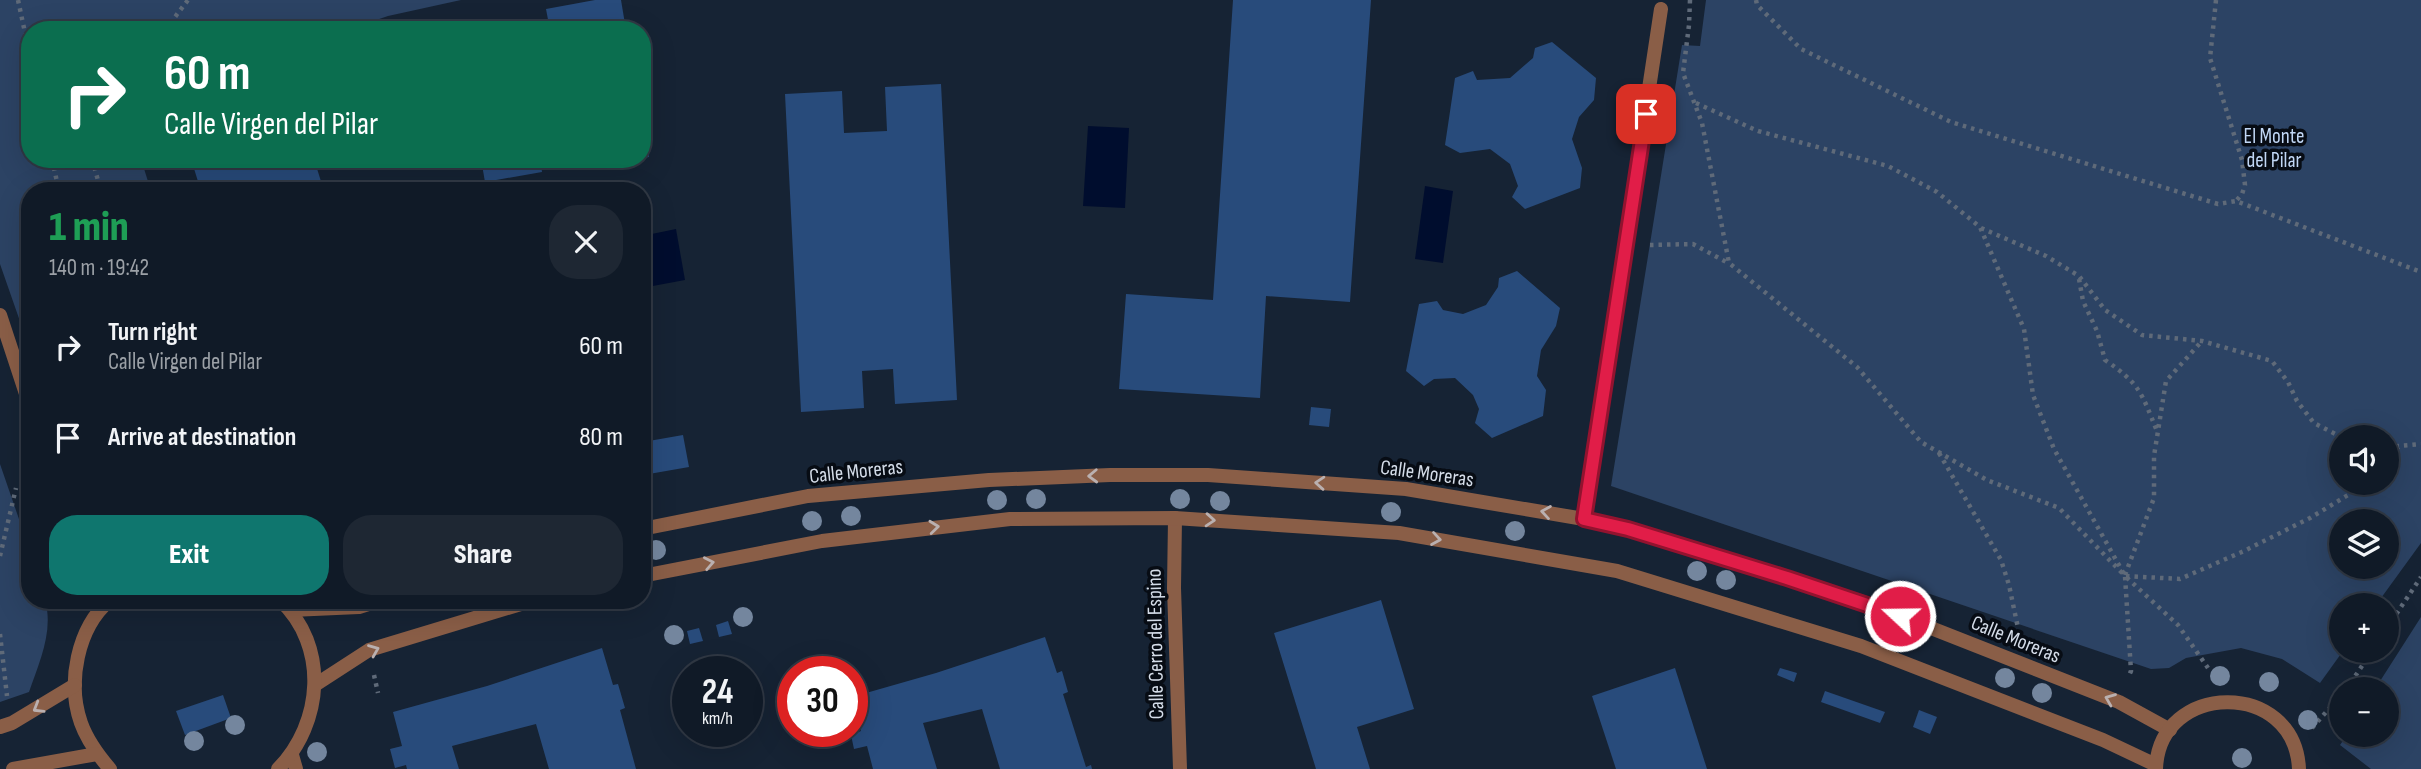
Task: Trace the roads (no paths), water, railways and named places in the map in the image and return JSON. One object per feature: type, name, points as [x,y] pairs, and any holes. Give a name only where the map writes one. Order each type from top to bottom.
[{"type":"street","points":[[1584,519],[1661,9]]},
{"type":"street","points":[[0,315],[21,379]]},
{"type":"street","name":"Calle Moreras","points":[[651,527],[808,496],[989,480],[1110,475],[1208,475],[1406,489],[1628,529],[1875,606],[2119,702],[2170,730]]},
{"type":"street","points":[[651,574],[822,541],[1010,519],[1175,518],[1399,533],[1617,571],[1861,646],[2103,740],[2156,767],[2161,747],[2170,730],[2186,714],[2207,704],[2230,701],[2252,705],[2272,716],[2285,729],[2295,748],[2299,769]]},
{"type":"street","name":"Calle Cerro del Espino","points":[[1175,518],[1174,587],[1180,769]]},
{"type":"street","points":[[101,609],[88,629],[78,656],[75,685],[80,722],[97,754],[110,769]]},
{"type":"street","points":[[278,769],[294,762],[309,722],[315,685],[313,658],[304,633],[289,609]]},
{"type":"street","points":[[315,685],[369,650],[504,609]]},
{"type":"street","points":[[0,727],[12,723],[75,685]]},
{"type":"street","points":[[13,769],[97,754]]},
{"type":"park label","name":"El Monte del Pilar","points":[[2274,148]]}]
